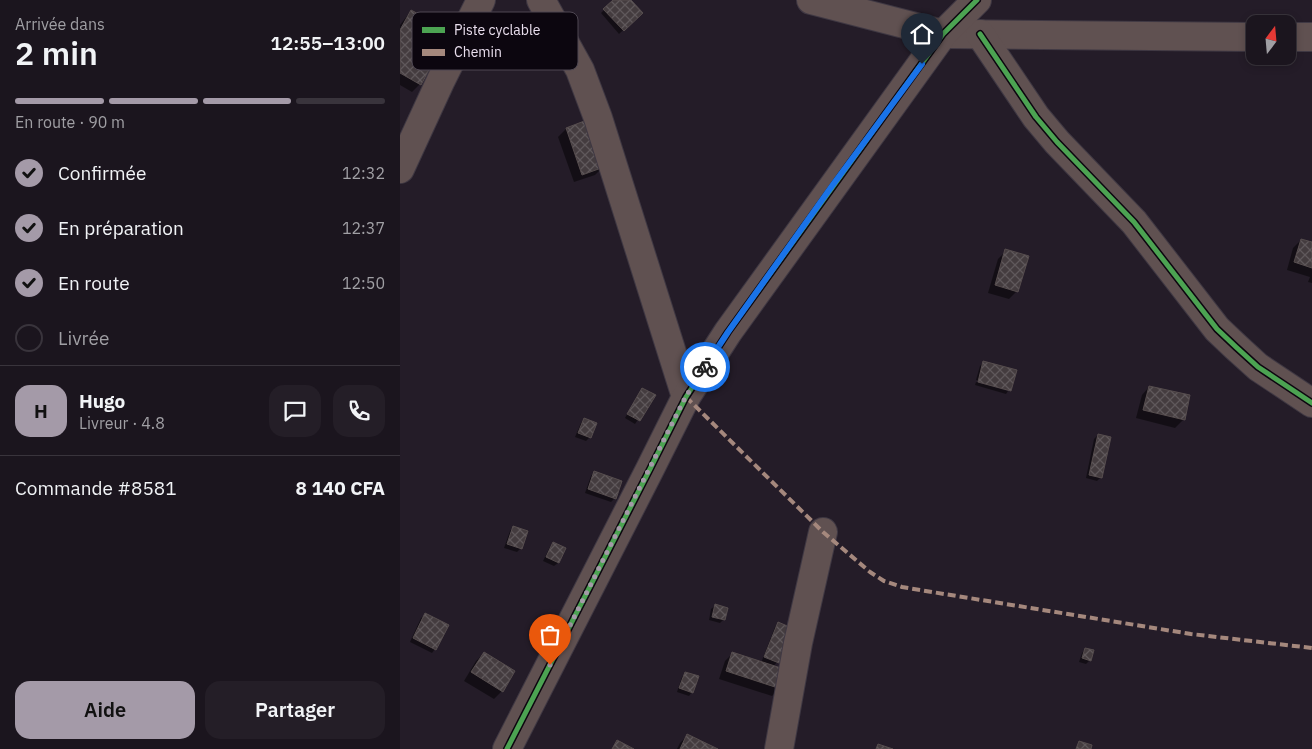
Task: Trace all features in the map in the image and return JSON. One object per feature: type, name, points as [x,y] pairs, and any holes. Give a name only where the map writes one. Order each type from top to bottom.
[{"type":"street","points":[[475,12],[481,0]]},
{"type":"street","points":[[542,0],[549,12]]},
{"type":"street","points":[[811,0],[942,34],[1246,37]]},
{"type":"street","points":[[507,749],[686,396],[733,324],[942,34],[978,0]]},
{"type":"street","points":[[980,34],[1036,117],[1057,142],[1134,222],[1218,328],[1258,367],[1312,403]]},
{"type":"street","points":[[1296,37],[1312,38]]},
{"type":"street","points":[[578,66],[598,118],[659,316],[686,396]]},
{"type":"street","points":[[400,169],[446,70]]},
{"type":"street","points":[[779,749],[798,643],[823,532]]},
{"type":"building","points":[[613,0],[631,0],[643,13],[624,31],[603,9]]},
{"type":"building","points":[[411,10],[415,12],[412,12],[412,70],[429,70],[421,85],[400,73],[400,30]]},
{"type":"building","points":[[587,120],[604,167],[582,175],[566,128]]},
{"type":"building","points":[[1301,239],[1312,242],[1312,268],[1294,262]]},
{"type":"building","points":[[1005,249],[1029,256],[1018,292],[995,285]]},
{"type":"building","points":[[983,361],[1017,370],[1011,391],[978,382]]},
{"type":"building","points":[[1149,386],[1190,395],[1185,420],[1143,410]]},
{"type":"building","points":[[642,388],[656,395],[640,421],[627,414]]},
{"type":"building","points":[[584,418],[597,423],[591,438],[578,433]]},
{"type":"building","points":[[1098,434],[1111,437],[1102,478],[1089,475]]},
{"type":"building","points":[[594,471],[622,481],[616,499],[588,489]]},
{"type":"building","points":[[513,526],[528,531],[522,549],[507,544]]},
{"type":"building","points":[[553,542],[566,548],[559,563],[546,557]]},
{"type":"building","points":[[715,604],[728,608],[725,620],[712,617]]},
{"type":"building","points":[[425,613],[449,625],[436,650],[413,638]]},
{"type":"building","points":[[778,622],[792,628],[779,663],[764,657]]},
{"type":"building","points":[[1085,648],[1094,650],[1091,661],[1082,658]]},
{"type":"building","points":[[484,652],[515,671],[503,692],[471,672]]},
{"type":"building","points":[[732,652],[787,670],[781,689],[726,671]]},
{"type":"building","points":[[685,672],[699,676],[693,693],[679,688]]},
{"type":"building","points":[[687,734],[718,749],[680,749]]},
{"type":"building","points":[[617,740],[634,749],[612,749]]},
{"type":"building","points":[[1079,741],[1092,745],[1091,749],[1076,749]]},
{"type":"building","points":[[878,744],[893,749],[876,749]]},
{"type":"marked path","points":[[686,397],[823,532],[870,572],[884,581],[902,587],[1191,634],[1312,648]]},
{"type":"cycle path","points":[[507,749],[686,397],[728,332],[943,34],[977,0]]},
{"type":"cycle path","points":[[980,34],[1036,117],[1057,142],[1134,222],[1217,329],[1258,367],[1312,403]]},
{"type":"way so far","points":[[550,665],[686,396],[705,367]]},
{"type":"route","points":[[705,367],[832,186],[922,64]]}]
